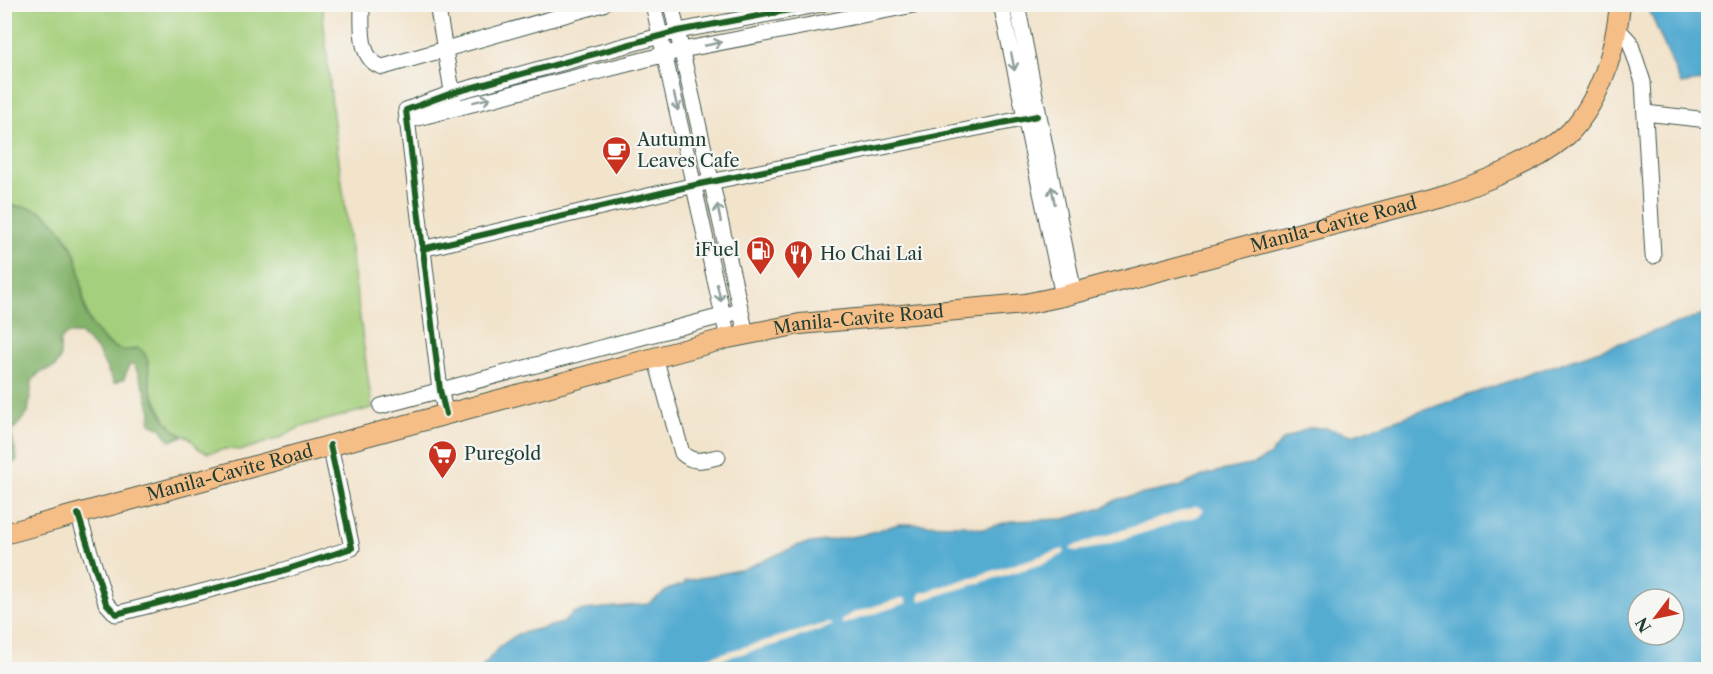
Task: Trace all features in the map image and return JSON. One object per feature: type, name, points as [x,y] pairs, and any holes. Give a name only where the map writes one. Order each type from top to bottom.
[{"type":"main road","name":"Manila-Cavite Road","points":[[4,534],[737,336],[800,324],[1025,304],[1068,295],[1449,194],[1501,175],[1570,132],[1597,90],[1608,64],[1618,29],[1620,4]]},
{"type":"street","points":[[362,4],[363,42],[367,55],[377,65],[390,66],[603,4]]},
{"type":"street","points":[[437,4],[443,49],[454,100]]},
{"type":"street","points":[[653,4],[724,315],[737,336]]},
{"type":"street","points":[[671,4],[741,311],[737,336]]},
{"type":"street","points":[[454,100],[682,50],[919,4]]},
{"type":"street","points":[[1001,4],[1030,117],[1068,295]]},
{"type":"street","points":[[1017,4],[1030,117]]},
{"type":"street","points":[[446,414],[440,390],[406,121],[454,100],[660,36],[816,5],[818,24]]},
{"type":"street","points":[[1618,29],[1629,42],[1643,82],[1653,256]]},
{"type":"street","points":[[1646,113],[1708,120]]},
{"type":"street","points":[[422,249],[712,181],[1030,117]]},
{"type":"street","points":[[381,406],[741,311]]},
{"type":"street","points":[[655,357],[682,453],[690,460],[697,462],[718,457]]},
{"type":"street","points":[[78,514],[106,603],[116,614],[282,571],[352,548],[330,445]]},
{"type":"green space","points":[[4,5],[322,5],[333,116],[372,408],[300,427],[282,437],[243,450],[225,449],[208,453],[199,449],[189,437],[180,435],[168,424],[151,390],[148,361],[137,348],[117,349],[92,325],[84,303],[75,254],[61,230],[46,215],[37,210],[5,206]]},
{"type":"green space","points":[[4,206],[37,210],[48,216],[60,229],[77,260],[83,302],[89,320],[99,335],[113,346],[129,350],[137,348],[142,351],[147,360],[151,390],[156,403],[167,422],[183,436],[170,441],[161,428],[150,423],[151,412],[145,389],[134,364],[129,365],[124,379],[114,383],[98,351],[80,334],[67,334],[60,340],[60,359],[55,367],[39,373],[32,381],[28,413],[11,432],[17,459],[15,463],[5,461]]},
{"type":"water","points":[[1647,5],[1708,5],[1708,80],[1681,84]]},
{"type":"water","points":[[1708,313],[1708,669],[480,670],[499,647],[518,634],[563,623],[573,613],[585,610],[648,604],[669,589],[685,584],[685,581],[744,569],[799,545],[862,535],[899,524],[964,525],[983,529],[1011,521],[1064,519],[1102,508],[1118,499],[1179,487],[1207,474],[1254,464],[1269,456],[1283,440],[1308,428],[1326,428],[1352,435]]},
{"type":"pier","points":[[1197,506],[1204,510],[1198,516],[1095,548],[1071,550],[1070,547]]},
{"type":"pier","points":[[1063,549],[1065,552],[1062,555],[1046,563],[920,601],[919,599],[921,593]]},
{"type":"pier","points":[[905,598],[907,603],[842,624],[841,620],[852,613]]},
{"type":"pier","points":[[827,623],[832,624],[778,644],[686,669],[666,669]]},
{"type":"cycle path","points":[[446,414],[440,390],[406,110],[452,93],[678,31],[822,4]]},
{"type":"cycle path","points":[[422,249],[695,185],[1037,116]]},
{"type":"cycle path","points":[[78,514],[106,603],[116,614],[282,571],[352,548],[330,445]]},
{"type":"place","name":"Autumn Leaves Cafe","points":[[616,176]]},
{"type":"place","name":"iFuel","points":[[760,276]]},
{"type":"place","name":"Ho Chai Lai","points":[[799,280]]},
{"type":"place","name":"Puregold","points":[[443,480]]}]
